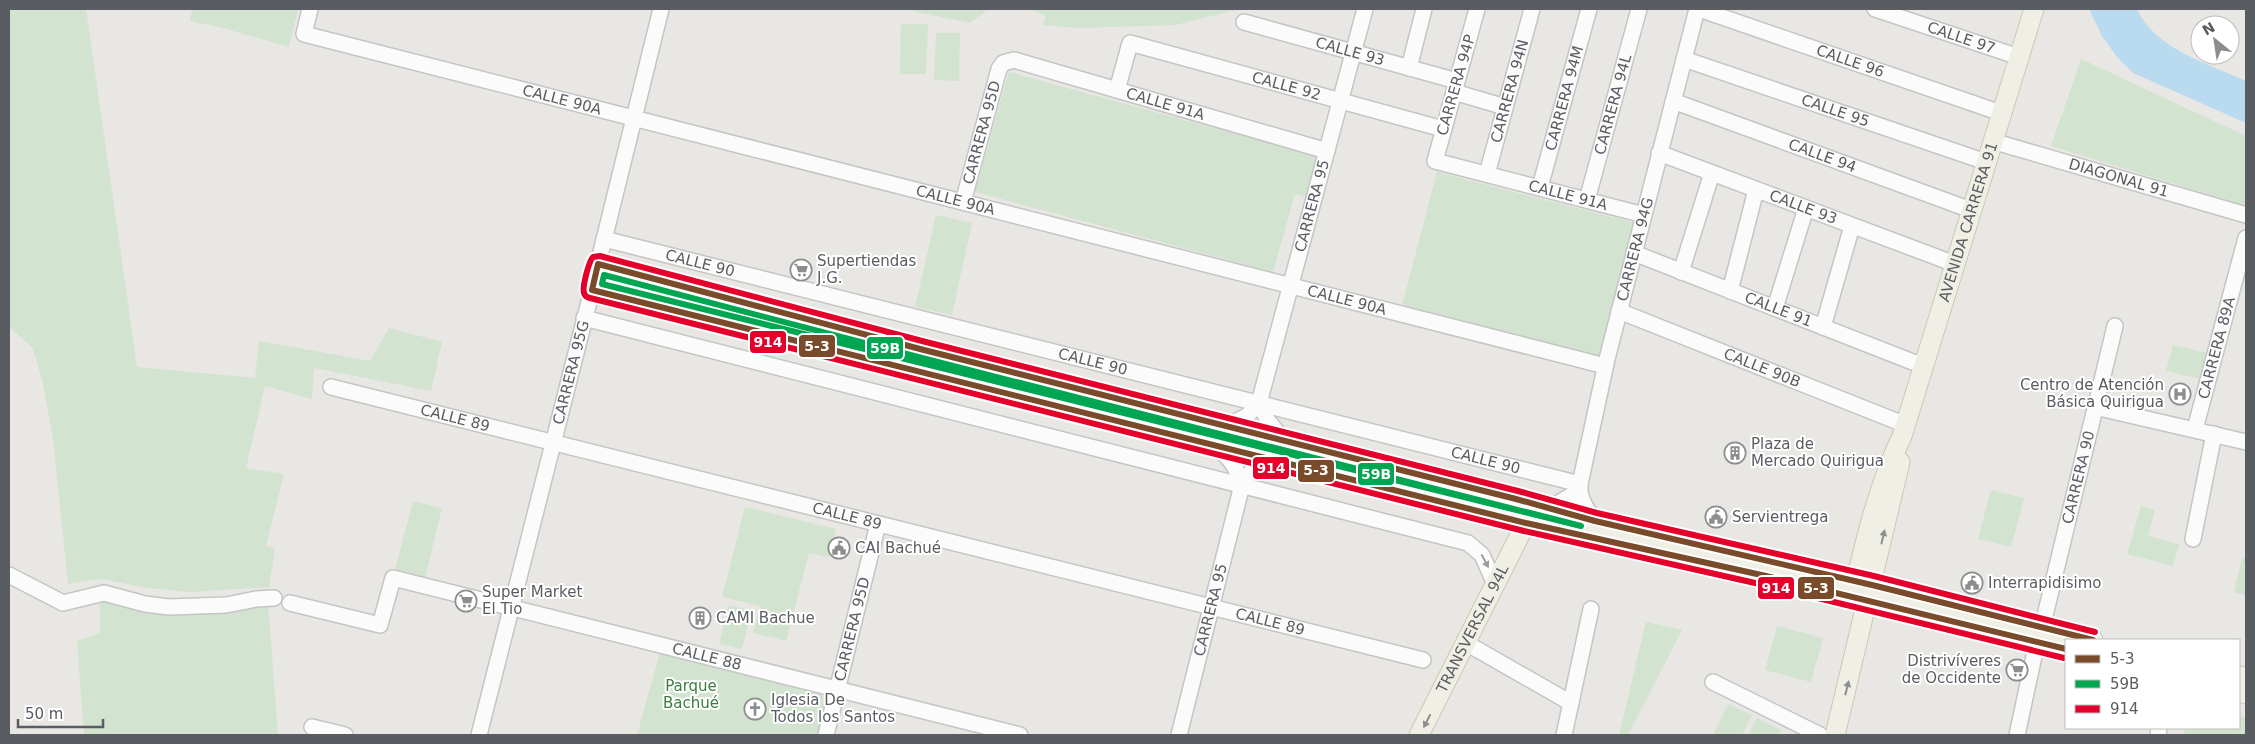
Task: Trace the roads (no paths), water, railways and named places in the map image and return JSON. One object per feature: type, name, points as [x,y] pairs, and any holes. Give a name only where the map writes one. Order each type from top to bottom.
[{"type":"main road","name":"AVENIDA CARRERA 91","points":[[1862,591],[1866,539],[1887,468],[1904,430],[2034,9]]},
{"type":"main road","name":"CARRERA 95G","points":[[592,290],[598,264]]},
{"type":"main road","points":[[598,264],[924,350],[1229,425],[1595,521],[1823,574],[1862,591]]},
{"type":"main road","points":[[592,290],[1526,523],[1862,591],[2040,635],[2082,639]]},
{"type":"main road","name":"AVENIDA CARRERA 91","points":[[1835,735],[1862,591],[1900,464],[1904,430]]},
{"type":"main road","points":[[1526,523],[1550,508]]},
{"type":"main road","name":"TRANSVERSAL 94L","points":[[1420,735],[1526,523]]},
{"type":"main road","points":[[1823,574],[1848,565],[1858,554],[1866,539]]},
{"type":"main road","points":[[2040,635],[2065,648]]},
{"type":"street","name":"CALLE 90A","points":[[310,9],[304,34],[1605,366]]},
{"type":"street","name":"CARRERA 95G","points":[[598,264],[661,9]]},
{"type":"street","name":"CARRERA 95","points":[[1259,402],[1365,9]]},
{"type":"street","points":[[1409,68],[1424,9]]},
{"type":"street","name":"CARRERA 94P","points":[[1435,161],[1477,9]]},
{"type":"street","name":"CARRERA 94N","points":[[1487,174],[1532,9]]},
{"type":"street","name":"CARRERA 94M","points":[[1540,188],[1589,9]]},
{"type":"street","name":"CARRERA 94L","points":[[1587,200],[1638,9]]},
{"type":"street","name":"CARRERA 94G","points":[[1579,488],[1605,366],[1698,9]]},
{"type":"street","name":"CALLE 96","points":[[1698,9],[2001,113]]},
{"type":"street","name":"CALLE 97","points":[[1875,9],[2019,57]]},
{"type":"street","name":"CALLE 93","points":[[1244,22],[1409,68],[1505,107]]},
{"type":"street","name":"CALLE 92","points":[[1118,90],[1130,43],[1443,129]]},
{"type":"street","name":"CALLE 95","points":[[1684,59],[1986,162]]},
{"type":"street","name":"CALLE 91A","points":[[1003,62],[1014,60],[1327,151]]},
{"type":"street","name":"CARRERA 95D","points":[[963,202],[999,69],[1003,62]]},
{"type":"street","name":"CALLE 94","points":[[1673,101],[1971,210]]},
{"type":"street","name":"DIAGONAL 91","points":[[1992,141],[2246,215]]},
{"type":"street","name":"CALLE 93","points":[[1659,153],[1947,261]]},
{"type":"street","name":"CALLE 91A","points":[[1435,161],[1644,215]]},
{"type":"street","points":[[1681,272],[1712,173]]},
{"type":"street","points":[[1730,290],[1756,190]]},
{"type":"street","points":[[1775,308],[1806,208]]},
{"type":"street","points":[[1823,327],[1852,226]]},
{"type":"street","name":"CARRERA 89A","points":[[2195,429],[2246,238]]},
{"type":"street","name":"CALLE 90","points":[[604,239],[1259,402],[1579,488]]},
{"type":"street","name":"CALLE 91","points":[[1634,253],[1924,366]]},
{"type":"street","name":"CARRERA 95G","points":[[479,735],[592,290]]},
{"type":"street","name":"CALLE 90B","points":[[1619,312],[1904,430]]},
{"type":"street","points":[[584,318],[1468,543],[1482,556],[1496,584]]},
{"type":"street","name":"CARRERA 90","points":[[2017,735],[2115,326]]},
{"type":"street","name":"CALLE 89","points":[[331,387],[1423,660]]},
{"type":"street","points":[[1229,425],[1247,416],[1259,402],[1268,421],[1283,439]]},
{"type":"street","points":[[2095,407],[2246,442]]},
{"type":"street","points":[[2193,539],[2214,434]]},
{"type":"street","points":[[1213,445],[1223,452],[1235,466],[1242,485]]},
{"type":"street","name":"CARRERA 95","points":[[1179,735],[1242,485],[1254,468],[1274,460]]},
{"type":"street","points":[[1550,508],[1579,488],[1582,501],[1595,521]]},
{"type":"street","name":"CARRERA 95D","points":[[826,735],[878,524]]},
{"type":"street","points":[[9,575],[63,604],[104,593],[137,602],[169,607],[226,605],[256,599],[274,598]]},
{"type":"street","name":"CALLE 88","points":[[290,603],[380,625],[393,578],[1020,735]]},
{"type":"street","points":[[1564,735],[1591,609]]},
{"type":"street","points":[[1466,643],[1571,703]]},
{"type":"street","points":[[1713,682],[1820,735]]},
{"type":"street","points":[[312,727],[345,735]]},
{"type":"water","points":[[2089,9],[2137,9],[2145,23],[2156,35],[2190,57],[2190,65],[2209,65],[2246,81],[2246,123],[2133,73],[2117,57],[2102,36]]},
{"type":"place","name":"Supertiendas J.G.","points":[[801,270]]},
{"type":"place","name":"Centro de Atención Básica Quirigua","points":[[2180,394]]},
{"type":"place","name":"Plaza de Mercado Quirigua","points":[[1735,453]]},
{"type":"place","name":"Servientrega","points":[[1716,517]]},
{"type":"place","name":"CAI Bachué","points":[[839,548]]},
{"type":"place","name":"Interrapidisimo","points":[[1972,583]]},
{"type":"place","name":"Super Market El Tio","points":[[466,601]]},
{"type":"place","name":"CAMI Bachue","points":[[700,618]]},
{"type":"place","name":"Distrivíveres de Occidente","points":[[2017,670]]},
{"type":"place","name":"Iglesia De Todos los Santos","points":[[755,709]]},
{"type":"park label","name":"Parque Bachué","points":[[691,694]]}]
